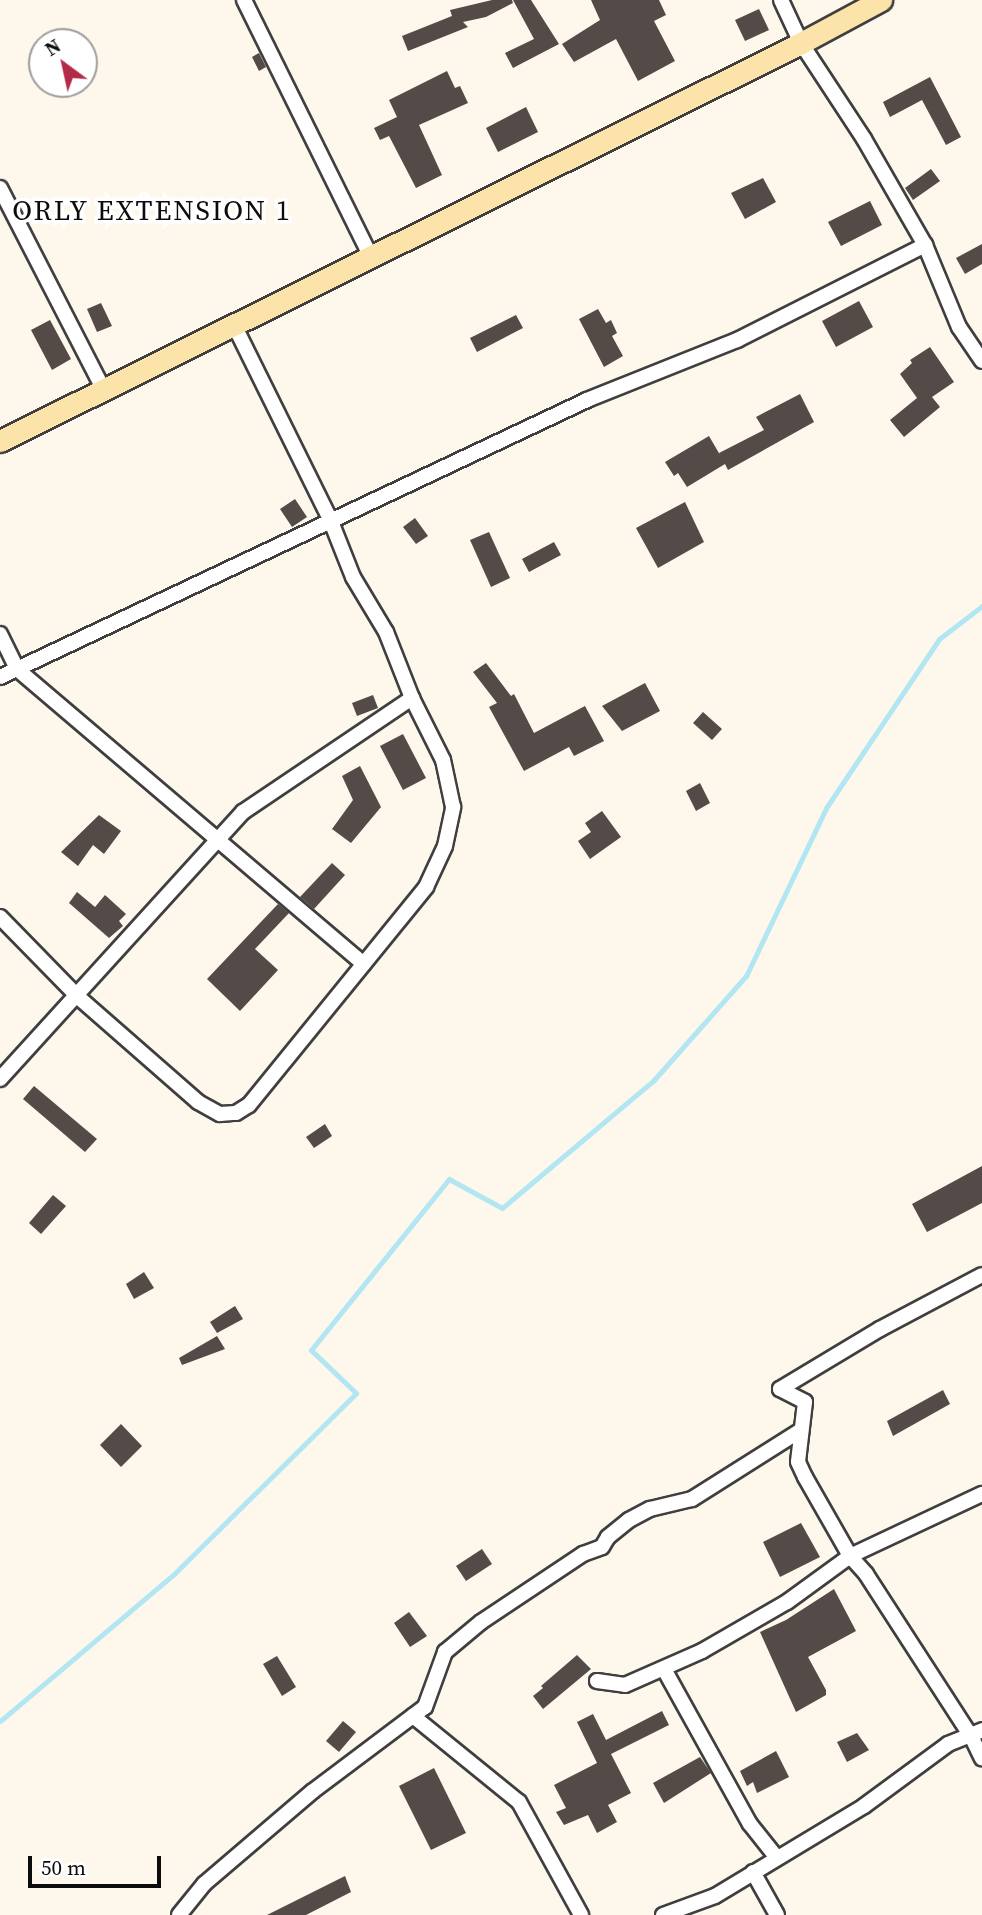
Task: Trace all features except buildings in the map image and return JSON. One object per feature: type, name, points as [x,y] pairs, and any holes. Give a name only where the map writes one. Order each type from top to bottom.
[{"type":"street","points":[[244,0],[370,257]]},
{"type":"street","points":[[781,0],[801,43],[864,139],[925,245],[959,327],[982,361]]},
{"type":"street","points":[[0,441],[801,43],[881,0]]},
{"type":"street","points":[[2,197],[104,390]]},
{"type":"street","points":[[0,677],[587,400],[737,340],[925,245]]},
{"type":"street","points":[[0,918],[77,996],[198,1102],[220,1114],[236,1113],[249,1105],[426,887],[445,846],[453,807],[443,760],[412,698],[386,632],[353,577],[330,519],[234,325]]},
{"type":"street","points":[[0,634],[17,668],[364,964]]},
{"type":"street","points":[[0,1079],[217,839],[261,797],[299,776],[412,698]]},
{"type":"street","points":[[982,1275],[880,1329],[780,1389],[805,1402],[798,1462],[850,1556],[866,1574],[976,1733],[982,1759]]},
{"type":"street","points":[[178,1915],[204,1884],[313,1791],[425,1707],[445,1652],[481,1622],[583,1553],[602,1547],[608,1537],[629,1520],[650,1509],[692,1499],[801,1430]]},
{"type":"street","points":[[597,1681],[625,1685],[664,1669],[787,1602],[850,1556],[982,1494]]},
{"type":"street","points":[[664,1669],[750,1824],[777,1858]]},
{"type":"street","points":[[413,1716],[519,1802],[581,1915]]},
{"type":"street","points":[[663,1915],[715,1896],[864,1806],[948,1744],[976,1733]]},
{"type":"street","points":[[753,1872],[777,1915]]},
{"type":"waterway","points":[[0,1721],[173,1575],[356,1393],[311,1350],[449,1179],[502,1208],[653,1081],[746,976],[826,808],[939,639],[982,606]]},
{"type":"district","name":"ORLY EXTENSION 1","points":[[152,210]]}]
